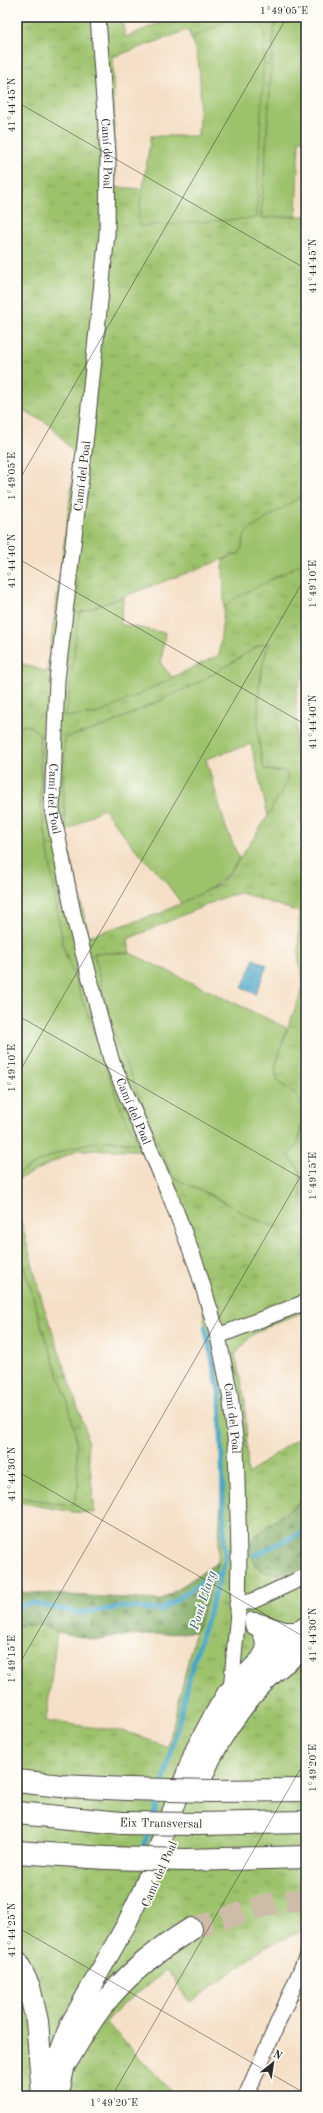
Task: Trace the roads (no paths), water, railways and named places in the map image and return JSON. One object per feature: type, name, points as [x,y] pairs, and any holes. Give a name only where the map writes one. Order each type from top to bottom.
[{"type":"highway","points":[[256,1624],[284,1633],[303,1636]]},
{"type":"highway","points":[[264,1656],[303,1636]]},
{"type":"highway","points":[[205,1785],[214,1748],[241,1708],[279,1666],[303,1636]]},
{"type":"highway","points":[[17,1781],[60,1786],[127,1789],[205,1785],[306,1790]]},
{"type":"highway","name":"Eix Transversal","points":[[17,1813],[122,1823],[198,1824],[306,1822]]},
{"type":"highway","points":[[17,1852],[106,1858],[186,1860],[306,1857]]},
{"type":"highway","points":[[66,2062],[100,2009],[113,1993],[161,1947],[190,1929]]},
{"type":"highway","points":[[17,1962],[29,1987],[37,2021],[48,2095]]},
{"type":"street","name":"Camí del Poal","points":[[98,17],[108,155],[107,234],[86,435],[57,680],[52,808],[74,918],[111,1059],[169,1193],[197,1267],[218,1336],[230,1394],[236,1446],[239,1554],[231,1690]]},
{"type":"street","points":[[218,1336],[306,1302]]},
{"type":"street","points":[[256,1624],[237,1608],[306,1576]]},
{"type":"street","name":"Camí del Poal","points":[[48,2095],[66,2062],[83,2015],[130,1936],[205,1785],[202,1757],[213,1733],[236,1698],[258,1672],[264,1656],[264,1643],[260,1630],[256,1624]]},
{"type":"street","name":"Camí del Poal","points":[[48,2095],[70,2024],[122,1933],[143,1889],[196,1750],[212,1718],[231,1690],[264,1656]]},
{"type":"street","points":[[246,2096],[306,1958]]},
{"type":"water","points":[[254,959],[267,965],[256,994],[242,988]]},
{"type":"waterway","name":"Pont Llarg","points":[[163,1784],[194,1660],[225,1561],[220,1395],[205,1327]]},
{"type":"waterway","points":[[255,1555],[297,1535],[306,1527]]},
{"type":"waterway","points":[[17,1607],[32,1603],[79,1613],[123,1607],[161,1610],[204,1581],[218,1574]]},
{"type":"waterway","name":"Pont Llarg","points":[[153,1819],[159,1795]]},
{"type":"waterway","name":"Pont Llarg","points":[[140,1854],[150,1828]]},
{"type":"tunnel","points":[[191,1929],[280,1901],[306,1900]]}]
